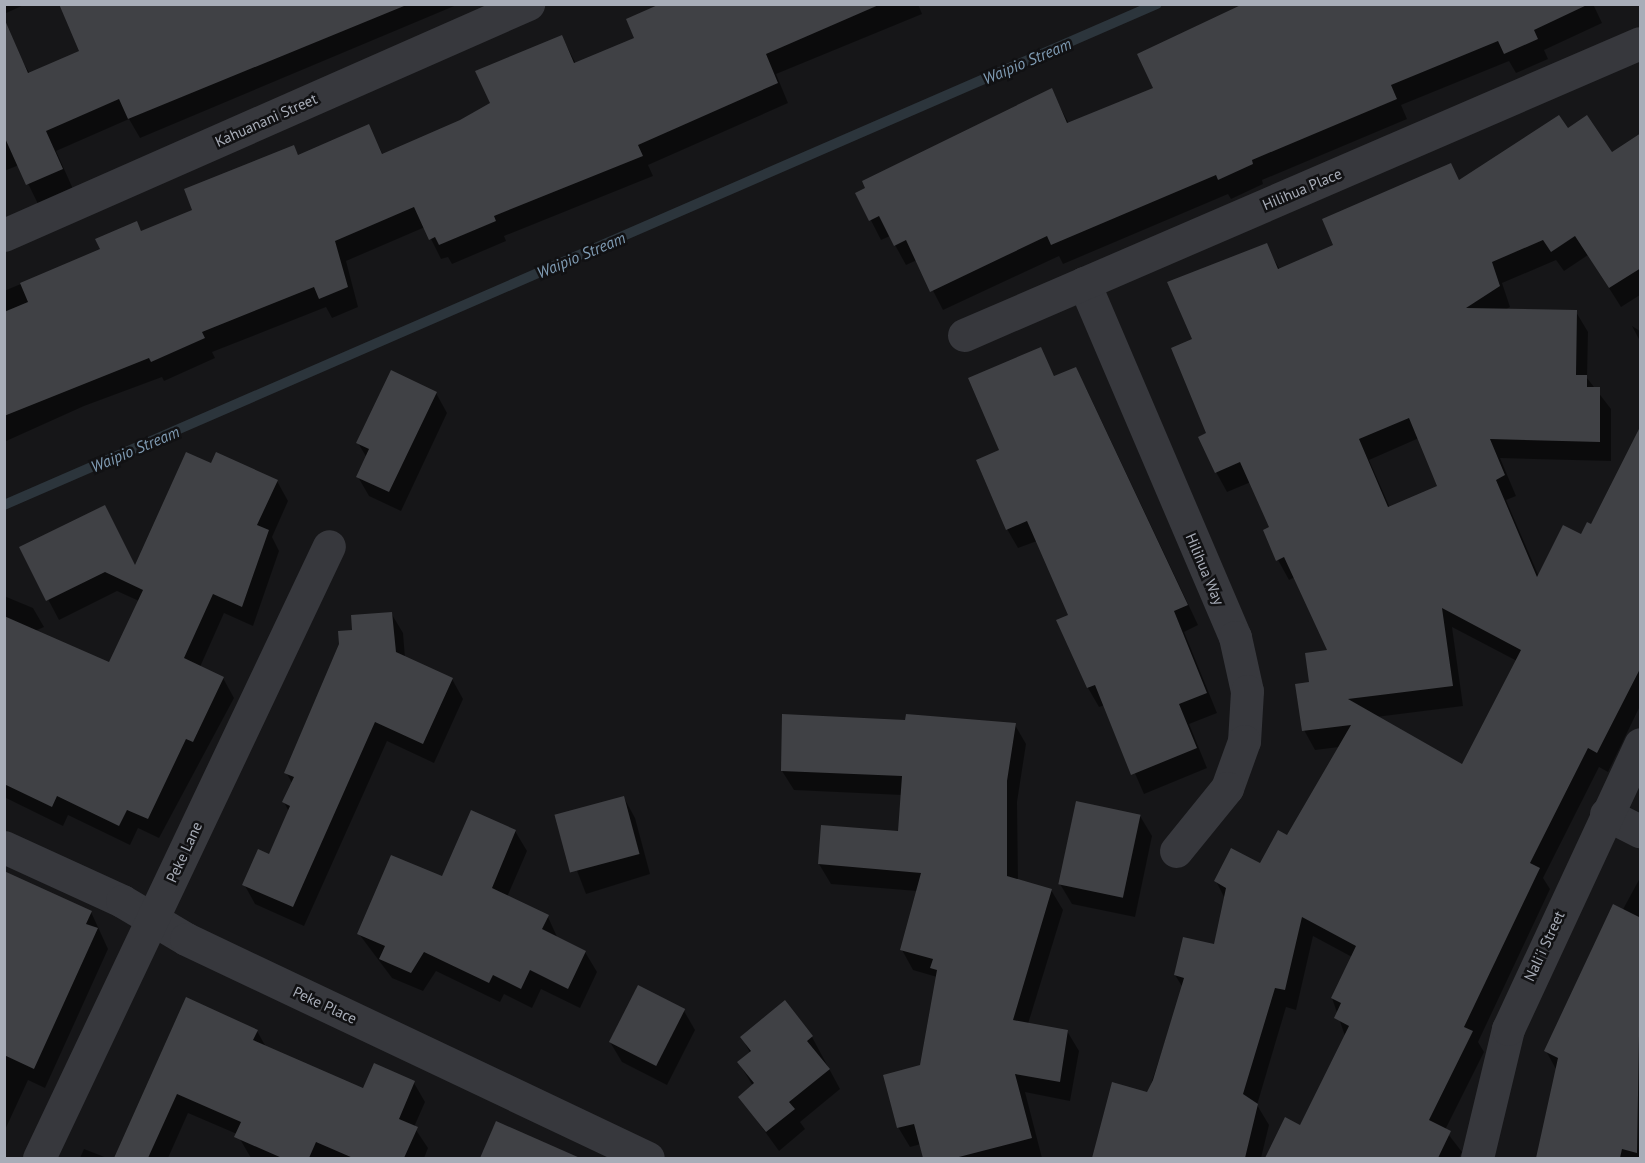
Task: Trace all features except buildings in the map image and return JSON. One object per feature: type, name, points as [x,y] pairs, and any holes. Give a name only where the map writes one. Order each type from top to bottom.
[{"type":"street","name":"Kahuanani Street","points":[[4,235],[528,4]]},
{"type":"street","name":"Hilihua Place","points":[[964,335],[1641,42]]},
{"type":"street","name":"Hilihua Way","points":[[1083,283],[1235,637],[1247,691],[1244,741],[1227,788],[1176,850]]},
{"type":"street","name":"Peke Lane","points":[[39,1158],[329,546]]},
{"type":"street","name":"Nali'i Street","points":[[1477,1158],[1508,1029],[1606,814],[1641,744]]},
{"type":"street","points":[[1606,814],[1641,831]]},
{"type":"street","name":"Peke Place","points":[[4,847],[648,1158]]},
{"type":"waterway","name":"Waipio Stream","points":[[4,505],[1157,4]]}]
